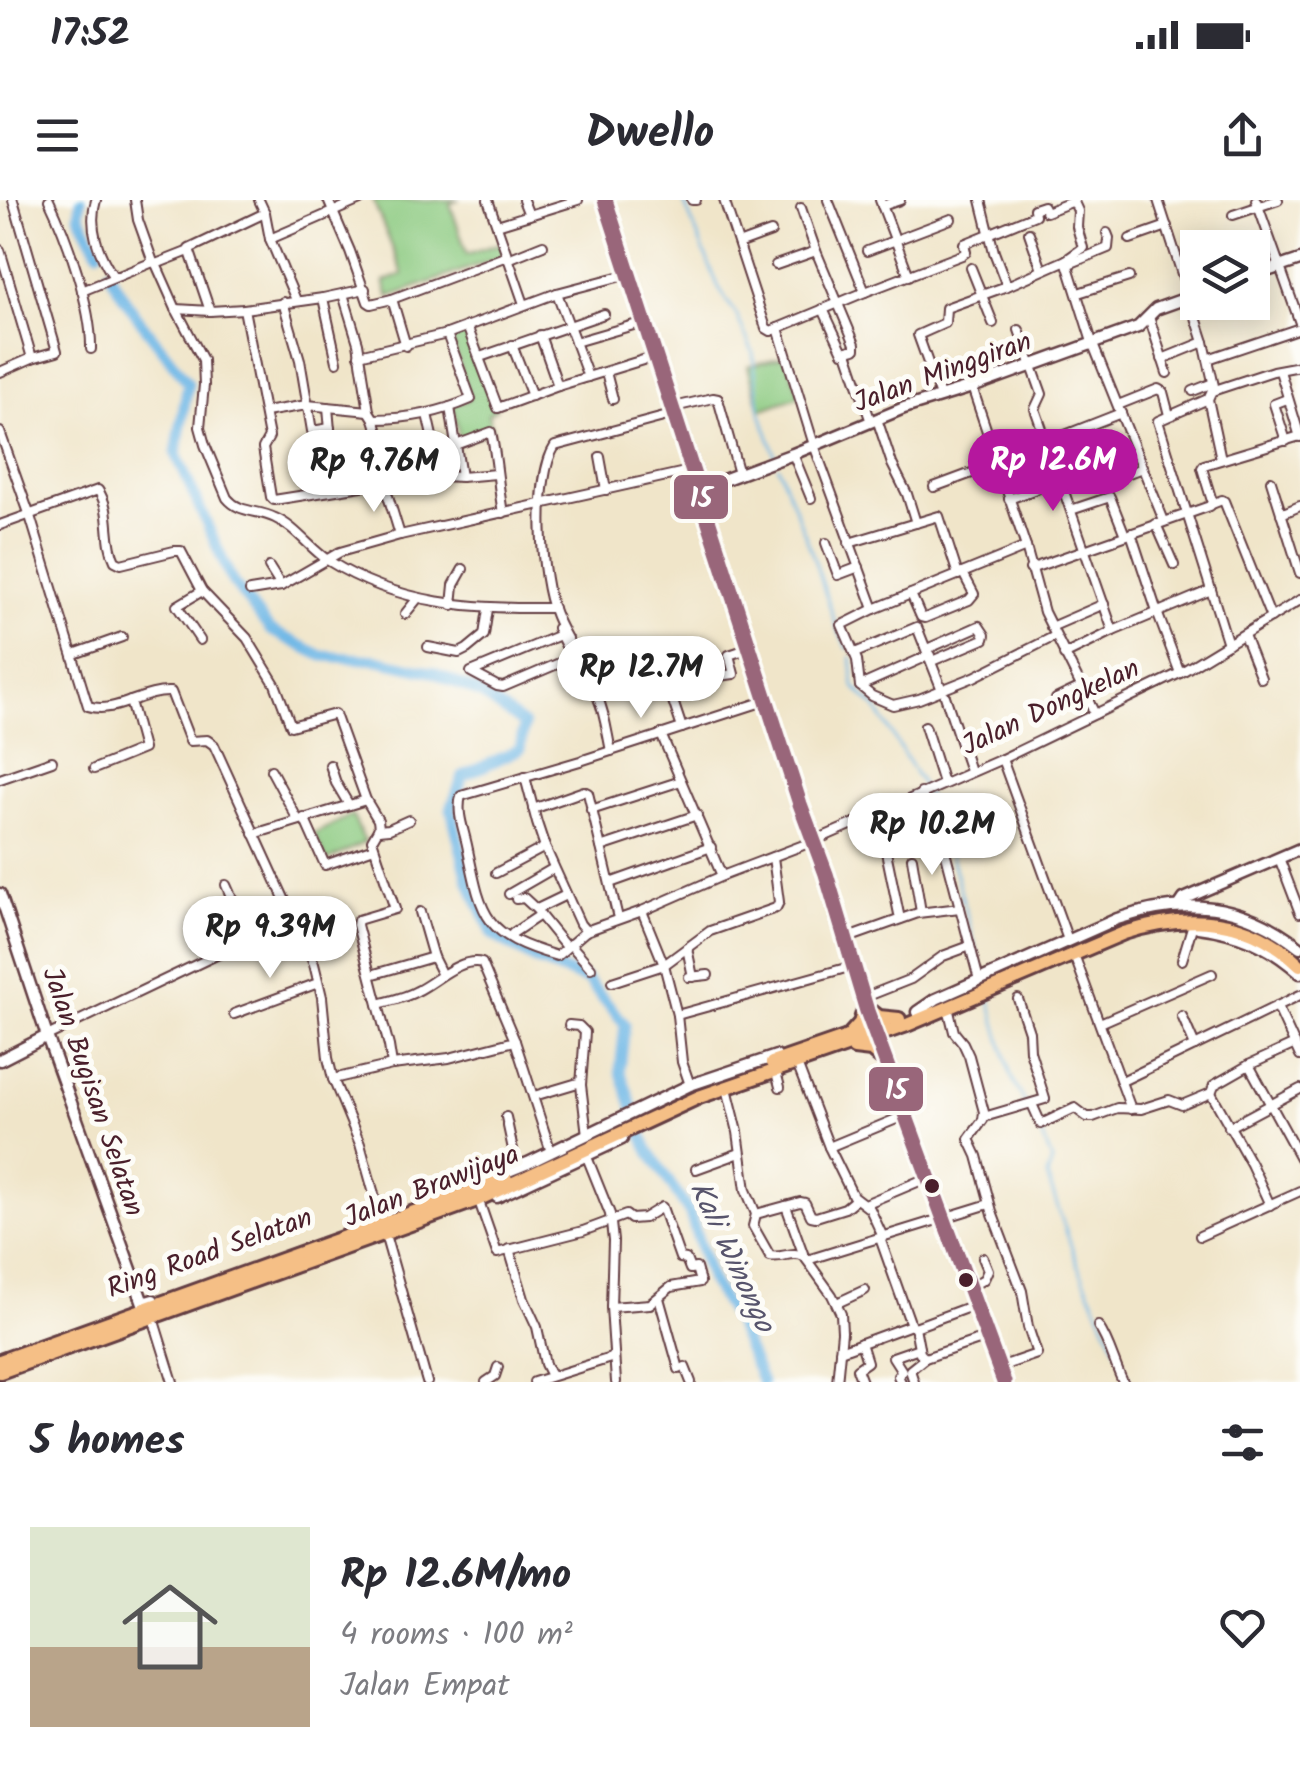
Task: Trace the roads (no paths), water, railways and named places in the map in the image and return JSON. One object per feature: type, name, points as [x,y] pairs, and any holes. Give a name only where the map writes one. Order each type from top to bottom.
[{"type":"main road","points":[[604,200],[864,1002],[1004,1382]]},
{"type":"main road","points":[[886,1063],[890,1042],[901,1023],[918,1012],[1124,924],[1157,914],[1191,912],[1245,922],[1279,938],[1300,955]]},
{"type":"main road","points":[[864,1002],[879,1017],[901,1023],[1124,932],[1175,920],[1240,929],[1282,949],[1300,965]]},
{"type":"main road","points":[[864,1002],[860,1024],[846,1043],[871,1050],[886,1063]]},
{"type":"main road","name":"Jalan Brawijaya","points":[[659,1110],[846,1043],[874,1029],[901,1023]]},
{"type":"main road","name":"Jalan Brawijaya","points":[[0,1372],[365,1243],[509,1187],[711,1084],[822,1051]]},
{"type":"main road","name":"Jalan Brawijaya","points":[[0,1361],[468,1194],[605,1137]]},
{"type":"main road","name":"Ring Road Selatan","points":[[58,1340],[143,1304]]},
{"type":"street","points":[[0,372],[56,351],[13,200]]},
{"type":"street","points":[[50,200],[82,290],[91,349]]},
{"type":"street","points":[[96,200],[94,234],[109,270],[116,277]]},
{"type":"street","points":[[135,200],[154,263],[202,360],[201,431],[227,498],[238,508],[277,518],[364,580],[452,605],[553,608]]},
{"type":"street","points":[[259,200],[270,239],[296,300]]},
{"type":"street","points":[[328,200],[371,304],[544,245]]},
{"type":"street","points":[[270,239],[360,200]]},
{"type":"street","points":[[488,200],[524,304]]},
{"type":"street","points":[[523,200],[529,215]]},
{"type":"street","points":[[497,226],[578,200]]},
{"type":"street","points":[[739,200],[725,202],[770,331],[962,255],[966,252],[964,244],[1036,215],[1034,209],[1043,206],[1046,212],[1073,201],[1083,248],[1068,262]]},
{"type":"street","points":[[828,200],[865,292]]},
{"type":"street","points":[[900,200],[881,203],[909,276]]},
{"type":"street","points":[[981,200],[1007,286]]},
{"type":"street","points":[[1160,200],[1180,258]]},
{"type":"street","points":[[1233,214],[1278,200]]},
{"type":"street","points":[[1208,359],[1300,325],[1257,204]]},
{"type":"street","points":[[801,208],[856,346],[842,352],[823,309]]},
{"type":"street","points":[[82,290],[189,251],[265,213]]},
{"type":"street","points":[[867,252],[950,219]]},
{"type":"street","points":[[1130,239],[1168,226]]},
{"type":"street","points":[[740,244],[770,232]]},
{"type":"street","points":[[940,396],[918,335],[945,323],[946,308],[1108,248],[1107,233]]},
{"type":"street","points":[[1029,234],[1042,270]]},
{"type":"street","points":[[0,250],[32,358]]},
{"type":"street","points":[[189,251],[210,311]]},
{"type":"street","points":[[776,265],[816,251]]},
{"type":"street","points":[[1270,270],[1300,260]]},
{"type":"street","points":[[1068,262],[1092,342],[1142,468],[1174,565]]},
{"type":"street","points":[[971,268],[992,323]]},
{"type":"street","points":[[359,355],[447,334],[557,293],[628,274]]},
{"type":"street","points":[[1078,293],[1129,277]]},
{"type":"street","points":[[176,309],[244,309],[365,288]]},
{"type":"street","points":[[557,293],[588,377]]},
{"type":"street","points":[[343,294],[400,536]]},
{"type":"street","points":[[323,298],[338,362]]},
{"type":"street","points":[[392,299],[406,346]]},
{"type":"street","name":"Jalan Minggiran","points":[[699,489],[874,420],[1138,326],[1160,307],[1180,300]]},
{"type":"street","points":[[283,302],[300,360],[312,431],[330,428]]},
{"type":"street","points":[[244,309],[265,412],[268,437],[262,448],[272,498],[440,476],[496,474]]},
{"type":"street","points":[[480,357],[604,314]]},
{"type":"street","points":[[1149,317],[1167,373]]},
{"type":"street","points":[[1199,320],[1220,459]]},
{"type":"street","points":[[575,342],[644,322]]},
{"type":"street","points":[[467,326],[499,408],[656,356]]},
{"type":"street","points":[[778,328],[814,445],[874,609]]},
{"type":"street","points":[[1019,330],[1042,394],[1035,409],[1113,631]]},
{"type":"street","points":[[265,412],[307,405],[403,418],[471,398],[447,334]]},
{"type":"street","points":[[540,335],[558,386]]},
{"type":"street","points":[[1162,358],[1204,342]]},
{"type":"street","points":[[512,345],[532,396]]},
{"type":"street","points":[[847,352],[916,523]]},
{"type":"street","points":[[1228,644],[1158,423],[1211,391],[1300,366]]},
{"type":"street","points":[[1212,504],[1204,465],[1300,436],[1280,371]]},
{"type":"street","points":[[606,372],[613,398]]},
{"type":"street","points":[[972,387],[1053,632],[1095,714]]},
{"type":"street","points":[[934,487],[1161,390],[1169,415]]},
{"type":"street","points":[[1192,391],[1211,391]]},
{"type":"street","points":[[611,751],[598,696],[556,618],[543,558],[542,504],[554,447],[713,398],[718,400],[739,474]]},
{"type":"street","points":[[1286,441],[1274,404],[1287,399]]},
{"type":"street","points":[[328,407],[335,489]]},
{"type":"street","points":[[450,407],[461,477]]},
{"type":"street","points":[[427,414],[440,476]]},
{"type":"street","points":[[0,432],[88,706],[102,710],[160,692],[173,694],[190,741],[207,740],[214,745],[314,964],[322,997],[328,1058],[360,1144],[381,1219]]},
{"type":"street","points":[[456,445],[492,432],[504,513]]},
{"type":"street","points":[[1008,499],[1136,452]]},
{"type":"street","points":[[793,454],[811,498]]},
{"type":"street","points":[[600,457],[606,490]]},
{"type":"street","points":[[1121,476],[1142,468]]},
{"type":"street","points":[[250,591],[280,586],[330,559],[400,536],[694,470]]},
{"type":"street","points":[[1272,481],[1300,573]]},
{"type":"street","points":[[0,525],[98,490],[104,499],[115,561],[121,564],[180,550],[202,591],[244,633],[275,684],[291,726],[335,714],[366,800],[378,820],[378,830],[372,838],[395,909],[357,922],[392,1065]]},
{"type":"street","points":[[1071,510],[1110,497],[1128,534],[1180,673]]},
{"type":"street","points":[[1030,568],[1222,500],[1271,618]]},
{"type":"street","points":[[1281,514],[1300,506]]},
{"type":"street","points":[[849,543],[940,516],[961,574],[974,594],[969,600],[924,618],[912,594]]},
{"type":"street","points":[[826,542],[838,575],[859,567]]},
{"type":"street","points":[[1026,547],[841,626],[855,654],[860,686],[893,705],[943,693],[1104,604]]},
{"type":"street","points":[[269,566],[280,586]]},
{"type":"street","points":[[452,605],[454,585],[464,569]]},
{"type":"street","points":[[1064,655],[1211,590]]},
{"type":"street","points":[[200,640],[178,605],[202,591]]},
{"type":"street","points":[[405,614],[418,598]]},
{"type":"street","name":"Jalan Dongkelan","points":[[568,945],[586,931],[814,842],[1002,759],[1180,673],[1300,600]]},
{"type":"street","points":[[428,647],[459,653],[468,648],[484,635],[488,609]]},
{"type":"street","points":[[556,618],[571,658],[501,687],[471,672],[560,635]]},
{"type":"street","points":[[860,686],[930,655],[979,626],[986,635],[984,639],[930,655]]},
{"type":"street","points":[[855,654],[920,628],[970,772]]},
{"type":"street","points":[[1244,635],[1261,678]]},
{"type":"street","points":[[74,654],[122,637]]},
{"type":"street","points":[[598,696],[734,674],[730,656],[750,648]]},
{"type":"street","points":[[646,651],[666,684],[682,728]]},
{"type":"street","points":[[632,658],[644,688]]},
{"type":"street","points":[[1056,700],[1081,687]]},
{"type":"street","points":[[568,945],[554,955],[508,938],[488,920],[481,906],[460,814],[462,796],[768,700]]},
{"type":"street","points":[[94,769],[143,749],[130,701]]},
{"type":"street","points":[[925,726],[943,784]]},
{"type":"street","points":[[661,734],[722,876]]},
{"type":"street","points":[[1002,759],[1068,940]]},
{"type":"street","points":[[0,779],[52,762]]},
{"type":"street","points":[[330,764],[349,805]]},
{"type":"street","points":[[271,770],[325,866],[374,848]]},
{"type":"street","points":[[525,776],[554,868],[586,931]]},
{"type":"street","points":[[591,810],[680,782]]},
{"type":"street","points":[[533,809],[586,791],[618,918]]},
{"type":"street","points":[[921,793],[944,848],[980,980]]},
{"type":"street","points":[[254,834],[366,800]]},
{"type":"street","points":[[600,847],[697,815]]},
{"type":"street","points":[[378,830],[408,820]]},
{"type":"street","points":[[884,842],[900,919]]},
{"type":"street","points":[[496,872],[546,847]]},
{"type":"street","points":[[610,883],[710,847]]},
{"type":"street","points":[[1180,905],[1184,899],[1300,849]]},
{"type":"street","points":[[612,982],[664,965],[710,932],[778,906],[773,856]]},
{"type":"street","points":[[912,858],[921,912]]},
{"type":"street","points":[[1279,858],[1300,913]]},
{"type":"street","points":[[554,868],[512,896],[524,898],[591,968]]},
{"type":"street","points":[[226,885],[251,941]]},
{"type":"street","name":"Jalan Bugisan Selatan","points":[[0,894],[143,1304]]},
{"type":"street","points":[[513,933],[566,895]]},
{"type":"street","points":[[918,1012],[936,999],[1140,911],[1180,905],[1224,910],[1272,928],[1300,947]]},
{"type":"street","points":[[845,939],[921,912],[960,908]]},
{"type":"street","points":[[642,911],[664,965],[677,1015],[682,1062],[696,1095],[778,1082],[822,1051]]},
{"type":"street","points":[[420,912],[442,975]]},
{"type":"street","points":[[0,1060],[229,949],[297,925]]},
{"type":"street","points":[[1182,960],[1192,927]]},
{"type":"street","points":[[1038,970],[1054,968],[1149,931],[1192,927],[1224,930],[1250,940],[1274,952],[1300,973]]},
{"type":"street","points":[[864,1002],[910,979],[947,954],[970,946]]},
{"type":"street","points":[[686,948],[691,977],[708,975]]},
{"type":"street","points":[[370,975],[433,957]]},
{"type":"street","points":[[1076,960],[1122,1081],[1128,1108]]},
{"type":"street","points":[[378,1004],[411,994],[473,962],[482,963],[516,1041],[551,1152]]},
{"type":"street","points":[[677,1015],[853,966]]},
{"type":"street","points":[[1100,1023],[1212,974]]},
{"type":"street","points":[[234,1014],[318,983]]},
{"type":"street","points":[[1122,1081],[1300,995]]},
{"type":"street","points":[[999,1367],[1037,1354],[1022,1291],[970,1139],[984,1117],[1043,1101],[1046,1096],[1030,1052],[1029,1032],[1018,999]]},
{"type":"street","points":[[1278,1006],[1300,1056]]},
{"type":"street","points":[[948,1007],[954,1032],[969,1056],[984,1117]]},
{"type":"street","points":[[1182,1016],[1196,1046]]},
{"type":"street","points":[[569,1025],[582,1027],[585,1032],[581,1082],[587,1135]]},
{"type":"street","points":[[338,1078],[392,1065],[449,1058],[516,1041]]},
{"type":"street","points":[[1030,1105],[1041,1124],[1072,1108],[1093,1118],[1116,1108],[1141,1109],[1172,1100],[1182,1105],[1210,1093],[1214,1085],[1249,1065],[1294,1044]]},
{"type":"street","points":[[1249,1065],[1295,1139],[1300,1158]]},
{"type":"street","points":[[799,1068],[830,1147],[883,1237],[881,1241],[925,1358]]},
{"type":"street","points":[[534,1096],[581,1082]]},
{"type":"street","points":[[1229,1127],[1300,1089]]},
{"type":"street","points":[[728,1092],[746,1190],[756,1214],[753,1226],[770,1256],[794,1253],[806,1258],[990,1204]]},
{"type":"street","points":[[1210,1093],[1270,1206]]},
{"type":"street","points":[[830,1147],[906,1115]]},
{"type":"street","points":[[506,1117],[517,1168]]},
{"type":"street","name":"Ring Road Selatan","points":[[143,1304],[517,1168],[587,1135],[605,1137]]},
{"type":"street","name":"Ring Road Selatan","points":[[124,1326],[154,1321],[480,1204],[586,1157],[605,1137]]},
{"type":"street","points":[[696,1169],[740,1153]]},
{"type":"street","points":[[586,1157],[610,1214],[616,1382]]},
{"type":"street","points":[[756,1214],[802,1202],[816,1216],[928,1177]]},
{"type":"street","points":[[1200,1236],[1300,1191]]},
{"type":"street","points":[[480,1204],[494,1251],[498,1252],[626,1216],[644,1218],[662,1207],[680,1258],[686,1259],[690,1269],[696,1268],[700,1282],[671,1287],[650,1304],[611,1307]]},
{"type":"street","points":[[786,1206],[806,1258],[837,1303],[842,1320],[837,1382]]},
{"type":"street","points":[[386,1238],[427,1382]]},
{"type":"street","points":[[509,1250],[552,1376]]},
{"type":"street","points":[[970,1287],[984,1279],[988,1270],[983,1258]]},
{"type":"street","points":[[837,1303],[864,1290]]},
{"type":"street","points":[[659,1298],[682,1368],[691,1382]]},
{"type":"street","points":[[840,1351],[976,1304]]},
{"type":"street","points":[[154,1321],[174,1382]]},
{"type":"street","points":[[1098,1326],[1123,1382]]},
{"type":"street","points":[[914,1382],[910,1370],[925,1358],[988,1336]]},
{"type":"street","points":[[862,1343],[867,1362],[857,1369],[862,1382]]},
{"type":"street","points":[[886,1382],[899,1379],[902,1371],[894,1356],[919,1348]]},
{"type":"street","points":[[534,1382],[614,1358]]},
{"type":"street","points":[[489,1382],[498,1367]]},
{"type":"waterway","name":"Kali Winongo","points":[[81,200],[79,215],[98,251]]},
{"type":"waterway","points":[[683,200],[718,286],[753,353],[759,408],[776,458]]},
{"type":"waterway","name":"Kali Winongo","points":[[109,272],[188,383],[176,454],[232,581],[270,630],[322,656],[378,660],[435,673],[483,695],[524,725],[520,749],[463,776],[451,809],[468,880],[493,935],[537,961],[587,980],[625,1024],[620,1070],[646,1146],[690,1214],[711,1281],[737,1324],[762,1382]]},
{"type":"waterway","points":[[778,466],[848,649]]},
{"type":"waterway","points":[[851,657],[854,687],[876,708],[930,801],[948,845],[981,968]]},
{"type":"waterway","points":[[989,997],[1011,1076],[1052,1161],[1047,1176],[1078,1266],[1131,1382]]}]
